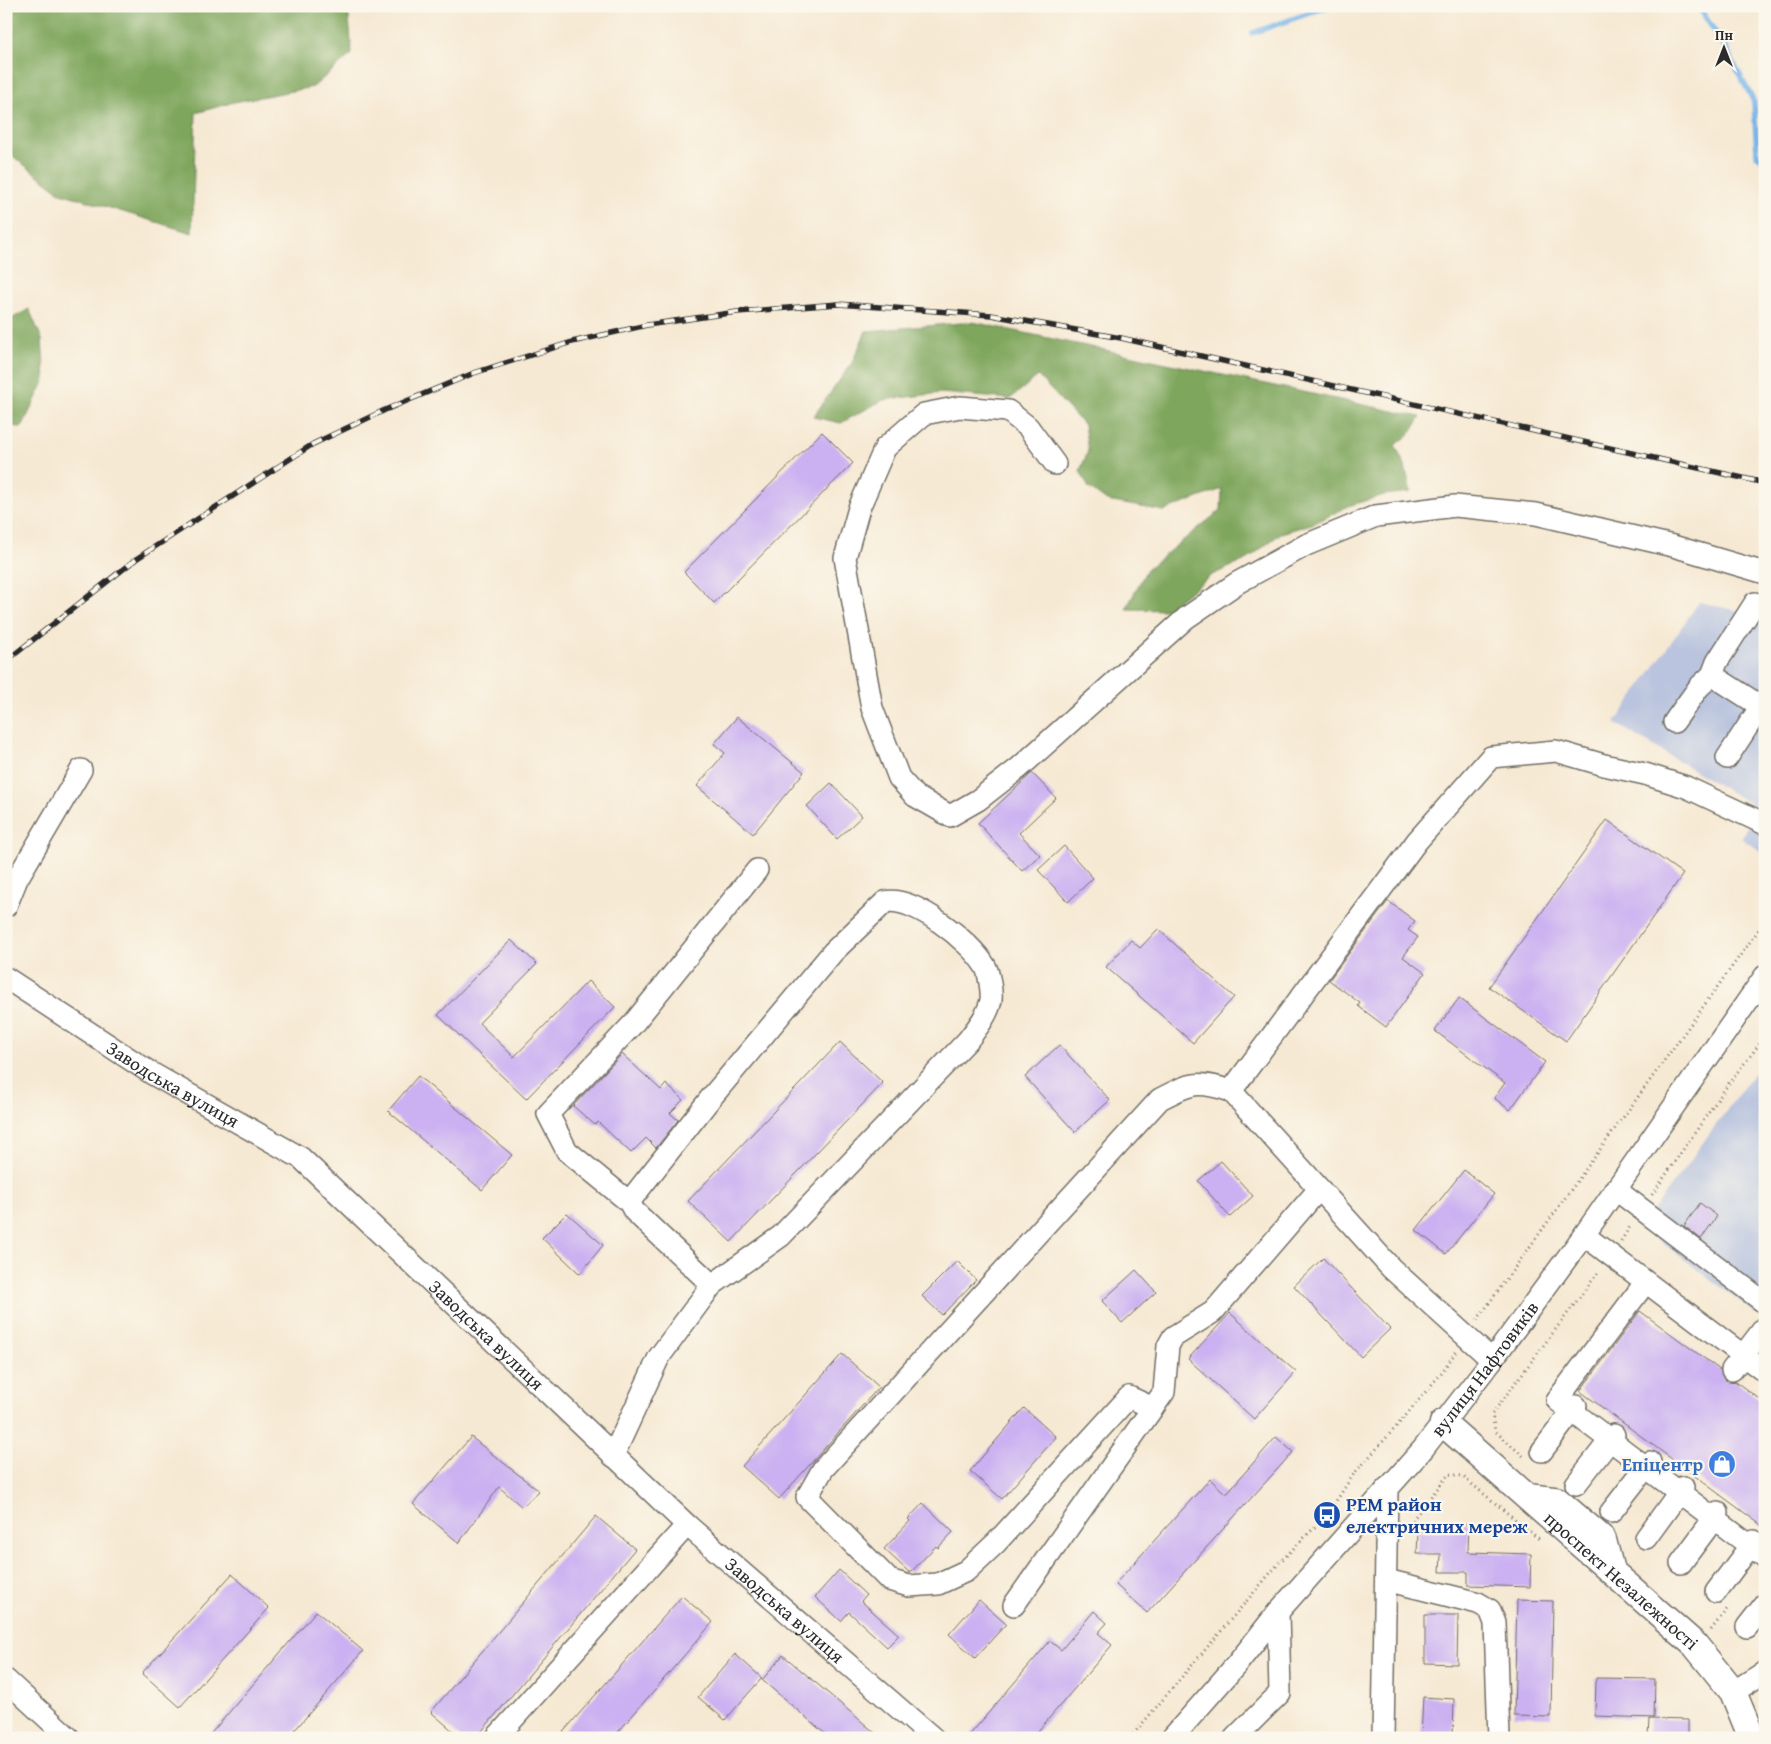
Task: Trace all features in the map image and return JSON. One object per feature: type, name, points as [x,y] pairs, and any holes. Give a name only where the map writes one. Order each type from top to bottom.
[{"type":"main road","name":"проспект Незалежності","points":[[1443,1423],[1695,1645],[1733,1692],[1752,1738]]},
{"type":"street","points":[[1056,464],[1028,427],[1008,411],[960,407],[924,414],[885,448],[859,508],[845,558],[872,708],[899,778],[915,796],[950,816],[978,800],[1019,768],[1186,618],[1237,583],[1306,545],[1376,516],[1455,506],[1536,514],[1673,546],[1765,573]]},
{"type":"street","points":[[1674,722],[1699,687],[1712,675],[1717,662],[1755,603]]},
{"type":"street","points":[[1712,675],[1763,705],[1727,758]]},
{"type":"street","points":[[1230,1091],[1417,841],[1491,756],[1556,751],[1604,765],[1645,774],[1686,787],[1765,824]]},
{"type":"street","points":[[6,906],[17,879],[81,770]]},
{"type":"street","points":[[712,1285],[634,1211],[629,1202],[567,1151],[548,1114],[633,1024],[757,870]]},
{"type":"street","points":[[613,1456],[659,1357],[712,1285],[780,1236],[973,1033],[983,1019],[991,999],[986,968],[967,942],[919,910],[893,900],[885,902],[833,952],[710,1099],[629,1202]]},
{"type":"street","name":"вулиця Нафтовиків","points":[[1172,1738],[1237,1664],[1278,1612],[1443,1423],[1584,1235],[1765,976]]},
{"type":"street","name":"Заводська вулиця","points":[[6,978],[151,1072],[302,1158],[686,1525],[933,1738]]},
{"type":"street","points":[[1153,1408],[1129,1396],[996,1543],[966,1571],[938,1584],[908,1586],[889,1580],[807,1497],[823,1469],[1160,1099],[1188,1084],[1211,1084],[1230,1091],[1391,1268],[1492,1360]]},
{"type":"street","points":[[1014,1605],[1164,1392],[1168,1346],[1173,1337],[1213,1312],[1319,1189]]},
{"type":"street","points":[[1615,1189],[1765,1303]]},
{"type":"street","points":[[1584,1235],[1648,1285],[1737,1363],[1765,1372]]},
{"type":"street","points":[[1536,1457],[1569,1403],[1648,1285]]},
{"type":"street","points":[[1737,1363],[1765,1327]]},
{"type":"street","points":[[1569,1403],[1612,1438],[1758,1548],[1716,1592]]},
{"type":"street","points":[[1576,1484],[1612,1438]]},
{"type":"street","points":[[1611,1512],[1647,1464]]},
{"type":"street","points":[[1383,1738],[1387,1488]]},
{"type":"street","points":[[1646,1538],[1681,1490]]},
{"type":"street","points":[[1682,1563],[1716,1516]]},
{"type":"street","points":[[496,1738],[686,1525]]},
{"type":"street","points":[[1386,1580],[1478,1603],[1490,1610],[1495,1623],[1499,1738]]},
{"type":"street","points":[[1747,1627],[1765,1604]]},
{"type":"street","points":[[1235,1738],[1280,1693],[1278,1612]]},
{"type":"street","points":[[1733,1692],[1765,1672]]},
{"type":"street","points":[[6,1680],[69,1738]]},
{"type":"path","points":[[1130,1738],[1279,1563],[1326,1515],[1353,1475],[1433,1383],[1533,1240],[1765,921]]},
{"type":"path","points":[[1536,1457],[1495,1431],[1492,1414],[1610,1257],[1729,1083],[1765,1037]]},
{"type":"path","points":[[1449,1474],[1462,1476],[1546,1546]]},
{"type":"path","points":[[1703,1627],[1709,1633]]},
{"type":"shaded area","points":[[1699,602],[1765,617],[1765,854],[1741,838],[1759,809],[1615,723]]},
{"type":"shaded area","points":[[1765,1058],[1765,1320],[1641,1227]]},
{"type":"green space","points":[[6,6],[348,6],[352,54],[313,87],[234,102],[196,113],[192,233],[61,193],[6,151]]},
{"type":"green space","points":[[29,309],[42,339],[45,380],[22,427],[6,426],[6,322]]},
{"type":"green space","points":[[973,322],[1421,417],[1409,435],[1395,445],[1405,466],[1411,492],[1384,495],[1348,506],[1315,523],[1281,533],[1248,559],[1212,575],[1166,610],[1126,609],[1147,569],[1221,510],[1222,489],[1164,511],[1107,501],[1089,488],[1080,471],[1088,451],[1084,425],[1038,376],[1010,399],[941,393],[883,400],[841,423],[813,417],[852,363],[866,331]]},
{"type":"building","points":[[822,432],[853,463],[714,603],[684,572]]},
{"type":"building","points":[[737,717],[804,772],[753,834],[697,786],[725,753],[714,744]]},
{"type":"building","points":[[1032,773],[1056,798],[1019,833],[1040,855],[1022,871],[978,823]]},
{"type":"building","points":[[831,783],[862,816],[837,839],[807,806]]},
{"type":"building","points":[[1607,820],[1683,874],[1566,1041],[1489,987]]},
{"type":"building","points":[[1064,846],[1093,878],[1068,902],[1038,870]]},
{"type":"building","points":[[1388,901],[1415,921],[1408,930],[1418,937],[1403,957],[1425,973],[1386,1027],[1358,1006],[1360,1003],[1329,980]]},
{"type":"building","points":[[1158,929],[1234,997],[1193,1043],[1106,967],[1131,940],[1140,948]]},
{"type":"building","points":[[511,940],[537,964],[479,1023],[514,1057],[588,981],[615,1007],[526,1099],[438,1015]]},
{"type":"building","points":[[1459,998],[1545,1062],[1510,1110],[1494,1098],[1505,1083],[1435,1031]]},
{"type":"building","points":[[840,1042],[883,1083],[731,1242],[688,1201]]},
{"type":"building","points":[[1059,1045],[1110,1100],[1075,1132],[1025,1077]]},
{"type":"building","points":[[622,1054],[661,1090],[666,1084],[683,1100],[670,1113],[678,1120],[656,1148],[646,1138],[631,1153],[598,1122],[595,1125],[573,1106]]},
{"type":"building","points":[[418,1076],[512,1155],[482,1190],[388,1111]]},
{"type":"building","points":[[1221,1161],[1253,1196],[1230,1217],[1198,1181]]},
{"type":"building","points":[[1464,1170],[1494,1194],[1446,1254],[1416,1230]]},
{"type":"building","points":[[1700,1203],[1717,1216],[1701,1239],[1684,1226]]},
{"type":"building","points":[[567,1213],[603,1245],[580,1274],[542,1238]]},
{"type":"building","points":[[1323,1258],[1390,1329],[1361,1357],[1294,1286]]},
{"type":"building","points":[[957,1261],[976,1280],[942,1315],[922,1296]]},
{"type":"building","points":[[1136,1270],[1156,1292],[1122,1323],[1102,1301]]},
{"type":"building","name":"Епіцентр","points":[[1640,1311],[1720,1370],[1725,1380],[1736,1382],[1765,1403],[1765,1528],[1580,1391]]},
{"type":"building","points":[[1230,1313],[1296,1372],[1254,1419],[1188,1359]]},
{"type":"building","points":[[842,1354],[879,1387],[779,1499],[742,1466]]},
{"type":"building","points":[[1024,1408],[1056,1437],[1002,1499],[970,1471]]},
{"type":"building","points":[[471,1437],[539,1491],[522,1507],[499,1487],[459,1543],[413,1504]]},
{"type":"building","points":[[1276,1437],[1293,1452],[1147,1613],[1115,1584],[1210,1479],[1226,1494]]},
{"type":"building","points":[[923,1503],[953,1532],[938,1548],[936,1546],[910,1573],[884,1549],[910,1521],[908,1519]]},
{"type":"building","points":[[596,1516],[635,1549],[476,1738],[461,1738],[431,1712]]},
{"type":"building","points":[[1441,1523],[1469,1524],[1468,1552],[1531,1554],[1530,1587],[1468,1585],[1468,1572],[1440,1572],[1441,1554],[1417,1554],[1418,1531],[1441,1531]]},
{"type":"building","points":[[839,1570],[866,1595],[861,1601],[899,1635],[887,1647],[849,1612],[841,1621],[815,1597]]},
{"type":"building","points":[[232,1574],[269,1608],[180,1707],[142,1673]]},
{"type":"building","points":[[682,1596],[713,1622],[613,1738],[558,1738]]},
{"type":"building","points":[[979,1600],[1006,1624],[975,1658],[949,1634]]},
{"type":"building","points":[[1517,1600],[1553,1601],[1551,1717],[1514,1716]]},
{"type":"building","points":[[316,1611],[363,1651],[288,1738],[207,1738]]},
{"type":"building","points":[[1094,1611],[1107,1623],[1098,1633],[1112,1645],[1032,1738],[967,1738],[1050,1641],[1061,1650]]},
{"type":"building","points":[[1425,1615],[1458,1615],[1457,1664],[1425,1663]]},
{"type":"building","points":[[735,1654],[762,1678],[725,1720],[698,1697]]},
{"type":"building","points":[[783,1655],[881,1738],[830,1738],[762,1680]]},
{"type":"building","points":[[1596,1678],[1655,1679],[1654,1718],[1595,1716]]},
{"type":"building","points":[[1423,1697],[1454,1699],[1453,1738],[1421,1738]]},
{"type":"building","points":[[1649,1719],[1688,1720],[1688,1738],[1648,1738]]},
{"type":"waterway","points":[[1252,33],[1330,6]]},
{"type":"waterway","points":[[1698,6],[1725,47],[1754,102],[1757,155],[1765,162]]},
{"type":"railway","points":[[6,661],[136,559],[313,444],[385,410],[474,373],[572,342],[647,325],[737,312],[838,304],[991,315],[1121,338],[1765,483]]},
{"type":"place","name":"Епіцентр","points":[[1722,1464]]},
{"type":"place","name":"РЕМ район електричних мереж","points":[[1327,1515]]}]
